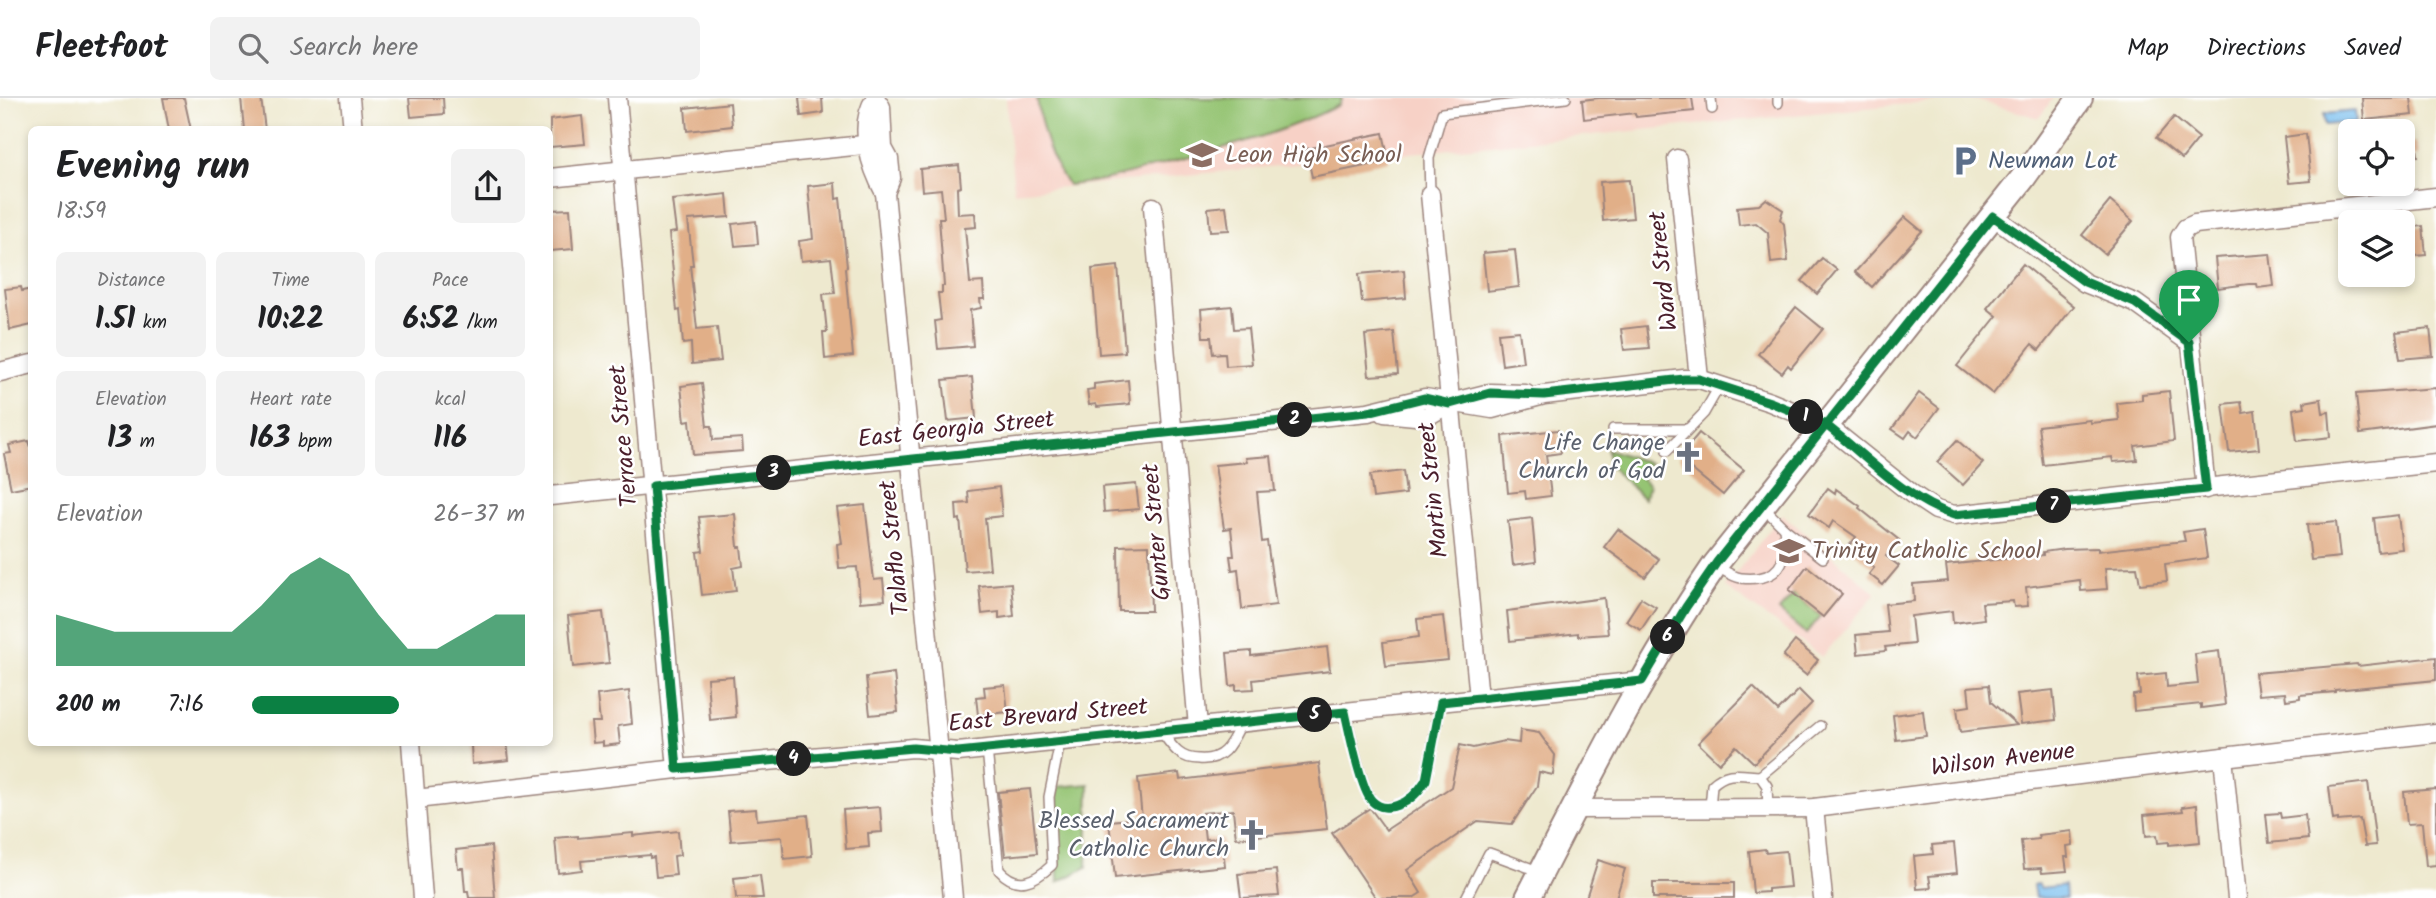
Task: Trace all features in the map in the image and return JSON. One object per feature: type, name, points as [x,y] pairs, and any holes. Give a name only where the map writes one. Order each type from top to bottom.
[{"type":"street","points":[[350,98],[353,126]]},
{"type":"street","name":"Terrace Street","points":[[617,98],[677,769]]},
{"type":"street","name":"Talaflo Street","points":[[875,98],[881,107],[874,143],[889,159],[891,178],[885,193],[953,898]]},
{"type":"street","points":[[1528,898],[1642,681],[1714,565],[1993,216],[2080,98]]},
{"type":"street","points":[[553,178],[874,143]]},
{"type":"street","name":"Ward Street","points":[[1677,159],[1699,379]]},
{"type":"street","name":"Martin Street","points":[[1430,194],[1479,698]]},
{"type":"street","points":[[2206,489],[2189,342],[2180,237],[2182,232],[2195,224],[2436,197]]},
{"type":"street","name":"Gunter Street","points":[[1153,207],[1198,727]]},
{"type":"street","points":[[1993,216],[2085,282],[2135,303],[2189,342]]},
{"type":"street","points":[[0,372],[28,365]]},
{"type":"street","name":"East Georgia Street","points":[[553,496],[1368,412],[1424,398],[1450,404],[1490,393],[1544,395],[1684,379],[1699,379],[1720,385],[1826,425],[1912,494],[1936,510],[1954,515],[2436,463]]},
{"type":"street","name":"East Brevard Street","points":[[416,799],[677,769],[913,748],[958,752],[1642,681]]},
{"type":"street","name":"Wilson Avenue","points":[[1574,809],[1814,808],[2436,733]]},
{"type":"street","points":[[411,746],[423,898]]},
{"type":"street","points":[[2223,757],[2237,898]]},
{"type":"street","points":[[1814,808],[1823,898]]},
{"type":"lane","points":[[1430,194],[1429,158],[1442,113],[1566,98]]},
{"type":"lane","points":[[1711,98],[1712,110]]},
{"type":"lane","points":[[1667,451],[1704,413],[1720,385]]},
{"type":"lane","points":[[1613,429],[1688,429]]},
{"type":"lane","points":[[1761,506],[1823,558]]},
{"type":"lane","points":[[1714,565],[1739,578],[1769,575],[1777,571],[1783,561],[1784,528]]},
{"type":"lane","points":[[1345,712],[1365,789],[1372,801],[1382,807],[1393,807],[1405,803],[1420,790],[1426,780],[1441,702]]},
{"type":"lane","points":[[1161,731],[1178,752],[1190,759],[1204,760],[1224,753],[1241,723]]},
{"type":"lane","points":[[1710,808],[1712,785],[1722,776],[1760,776],[1820,726]]},
{"type":"lane","points":[[987,749],[999,870],[1008,880],[1024,883],[1041,876],[1052,865],[1049,797],[1060,742]]},
{"type":"lane","points":[[1760,776],[1767,786],[1768,808]]},
{"type":"lane","points":[[1466,898],[1489,853],[1542,872]]},
{"type":"shaded area","name":"Leon High School","points":[[1006,98],[1968,98],[1014,192]]},
{"type":"shaded area","points":[[1968,98],[2053,98],[2039,118]]},
{"type":"shaded area","name":"Trinity Catholic School","points":[[1782,514],[1876,593],[1822,657],[1725,587]]},
{"type":"green space","points":[[1037,98],[1342,98],[1339,105],[1260,137],[1123,175],[1068,185],[1047,144]]},
{"type":"green space","points":[[1607,449],[1649,463],[1642,478],[1649,485],[1644,499],[1610,466]]},
{"type":"green space","points":[[1794,594],[1821,616],[1806,634],[1779,611]]},
{"type":"green space","points":[[1089,784],[1087,867],[1058,882],[1057,787]]},
{"type":"water","points":[[2355,111],[2356,119],[2338,119],[2338,124],[2325,125],[2324,114]]},
{"type":"water","points":[[2039,884],[2040,888],[2065,885],[2066,898],[2035,898],[2033,885]]},
{"type":"building","points":[[163,98],[184,98],[190,126],[168,126]]},
{"type":"building","points":[[241,98],[261,98],[264,126],[244,126]]},
{"type":"building","points":[[409,98],[443,98],[444,114],[411,117]]},
{"type":"building","points":[[799,98],[822,98],[823,113],[801,116]]},
{"type":"building","points":[[1692,98],[1694,111],[1636,117],[1635,113],[1584,119],[1582,100]]},
{"type":"building","points":[[2362,98],[2411,98],[2413,115],[2364,119]]},
{"type":"building","points":[[730,103],[732,126],[687,131],[685,108]]},
{"type":"building","points":[[582,116],[585,144],[553,147],[553,126],[550,126],[550,120]]},
{"type":"building","points":[[2174,117],[2199,138],[2182,159],[2156,138]]},
{"type":"building","points":[[1383,133],[1389,161],[1312,177],[1306,149]]},
{"type":"building","points":[[2306,134],[2311,181],[2289,183],[2284,137]]},
{"type":"building","points":[[959,165],[961,187],[957,188],[958,214],[975,213],[976,227],[965,228],[970,283],[983,282],[984,299],[980,299],[981,308],[970,310],[973,346],[938,349],[935,321],[941,320],[938,293],[942,293],[944,286],[939,218],[944,218],[941,189],[922,191],[920,169]]},
{"type":"building","points":[[1629,180],[1633,218],[1603,221],[1600,182]]},
{"type":"building","points":[[835,183],[836,199],[840,198],[853,356],[825,359],[823,332],[827,332],[823,294],[835,293],[831,258],[801,261],[799,241],[813,239],[808,186]]},
{"type":"building","points":[[727,194],[729,217],[688,220],[697,329],[717,327],[721,361],[692,364],[691,343],[683,344],[680,310],[677,311],[669,233],[676,232],[672,200]]},
{"type":"building","points":[[1766,199],[1783,210],[1780,219],[1784,224],[1788,261],[1771,263],[1768,233],[1756,223],[1739,225],[1737,207],[1759,205]]},
{"type":"building","points":[[2110,201],[2133,221],[2105,254],[2082,235]]},
{"type":"building","points":[[1226,206],[1229,230],[1210,231],[1208,208]]},
{"type":"building","points":[[570,209],[573,249],[553,251],[553,210]]},
{"type":"building","points":[[1905,217],[1922,231],[1872,287],[1855,272]]},
{"type":"building","points":[[756,221],[758,244],[735,246],[732,224]]},
{"type":"building","points":[[2423,226],[2426,255],[2415,256],[2415,227]]},
{"type":"building","points":[[1515,250],[1519,287],[1487,291],[1483,253]]},
{"type":"building","points":[[2270,254],[2274,286],[2258,288],[2257,284],[2249,284],[2218,288],[2215,258]]},
{"type":"building","points":[[1822,258],[1837,270],[1817,294],[1802,281]]},
{"type":"building","points":[[2023,264],[2074,306],[2039,350],[2032,344],[1993,394],[1957,366],[1997,316],[1987,308]]},
{"type":"building","points":[[1118,266],[1125,352],[1099,354],[1092,269]]},
{"type":"building","points":[[1404,270],[1406,298],[1362,302],[1359,274]]},
{"type":"building","points":[[21,287],[22,291],[28,290],[28,326],[10,330],[5,289]]},
{"type":"building","points":[[1232,306],[1234,329],[1248,328],[1252,364],[1226,366],[1225,353],[1213,354],[1211,337],[1203,337],[1201,309]]},
{"type":"building","points":[[1796,307],[1823,329],[1791,368],[1788,365],[1782,373],[1758,354]]},
{"type":"building","points":[[1646,326],[1649,348],[1624,350],[1621,329]]},
{"type":"building","points":[[2430,328],[2433,356],[2400,359],[2396,332]]},
{"type":"building","points":[[1519,331],[1523,362],[1502,365],[1498,333]]},
{"type":"building","points":[[1394,332],[1398,374],[1369,376],[1365,335]]},
{"type":"building","points":[[972,377],[976,418],[948,421],[943,380]]},
{"type":"building","points":[[1128,380],[1130,404],[1097,407],[1096,404],[1089,405],[1087,390],[1094,389],[1094,384]]},
{"type":"building","points":[[702,383],[707,426],[712,426],[713,440],[742,438],[743,451],[693,455],[690,420],[685,421],[681,386]]},
{"type":"building","points":[[2436,388],[2436,424],[2360,434],[2356,394]]},
{"type":"building","points":[[2169,391],[2174,441],[2135,446],[2137,460],[2113,462],[2112,457],[2043,465],[2038,426],[2090,420],[2091,423],[2119,420],[2117,403],[2142,400],[2142,394]]},
{"type":"building","points":[[1919,393],[1939,408],[1917,437],[1910,431],[1905,438],[1892,429]]},
{"type":"building","points":[[2321,399],[2323,413],[2329,412],[2331,437],[2297,441],[2293,409],[2305,407],[2304,402]]},
{"type":"building","points":[[2241,402],[2243,413],[2255,411],[2259,449],[2229,452],[2223,404]]},
{"type":"building","points":[[1558,430],[1561,453],[1546,455],[1551,496],[1526,499],[1525,491],[1508,493],[1503,436]]},
{"type":"building","points":[[1699,433],[1744,470],[1723,495],[1678,458]]},
{"type":"building","points":[[1957,440],[1983,463],[1963,485],[1937,462]]},
{"type":"building","points":[[28,441],[28,486],[11,489],[4,454],[11,453],[9,445]]},
{"type":"building","points":[[1271,456],[1275,491],[1257,492],[1262,542],[1267,541],[1276,605],[1242,609],[1238,569],[1232,570],[1230,556],[1234,556],[1231,528],[1224,529],[1215,465],[1247,462],[1246,458]]},
{"type":"building","points":[[1403,471],[1406,494],[1373,498],[1370,475]]},
{"type":"building","points":[[1136,484],[1139,509],[1104,512],[1102,487]]},
{"type":"building","points":[[999,487],[1002,516],[985,518],[990,569],[965,571],[956,504],[969,503],[968,491]]},
{"type":"building","points":[[1828,488],[1835,493],[1836,489],[1860,506],[1859,508],[1899,540],[1886,556],[1899,566],[1883,585],[1869,574],[1874,568],[1848,547],[1856,537],[1833,521],[1829,528],[1809,514]]},
{"type":"building","points":[[865,505],[874,580],[883,579],[885,600],[860,602],[857,567],[839,568],[837,544],[842,543],[837,508]]},
{"type":"building","points":[[735,514],[743,566],[733,568],[736,591],[702,595],[697,552],[703,551],[699,517]]},
{"type":"building","points":[[2398,515],[2402,549],[2378,552],[2374,518]]},
{"type":"building","points":[[1532,518],[1536,562],[1513,565],[1508,521]]},
{"type":"building","points":[[2336,522],[2340,557],[2311,560],[2307,525]]},
{"type":"building","points":[[1618,529],[1659,559],[1645,577],[1604,547]]},
{"type":"building","points":[[2203,529],[2207,558],[2165,564],[2167,581],[2140,584],[2137,567],[2105,568],[2107,589],[2081,591],[2080,580],[2026,587],[2028,606],[2014,607],[2013,601],[1982,603],[1984,619],[1953,623],[1952,611],[1911,616],[1914,644],[1885,647],[1886,651],[1858,654],[1856,635],[1888,632],[1885,604],[1914,601],[1913,584],[1948,581],[1946,565],[2043,555],[2043,552],[2065,549],[2098,548],[2098,551],[2185,541],[2183,532]]},
{"type":"building","points":[[1149,545],[1151,611],[1119,611],[1118,546]]},
{"type":"building","points":[[1807,566],[1842,594],[1823,617],[1789,590]]},
{"type":"building","points":[[1011,583],[1014,616],[999,618],[999,612],[982,614],[979,586]]},
{"type":"building","points":[[1604,598],[1608,634],[1578,636],[1578,633],[1510,641],[1507,611]]},
{"type":"building","points":[[1641,598],[1656,607],[1641,630],[1626,621]]},
{"type":"building","points":[[603,612],[609,663],[573,667],[568,616]]},
{"type":"building","points":[[1443,616],[1448,660],[1386,666],[1383,642],[1419,637],[1417,619]]},
{"type":"building","points":[[1795,641],[1818,660],[1806,675],[1783,656]]},
{"type":"building","points":[[1327,647],[1330,671],[1253,680],[1254,689],[1236,690],[1236,685],[1230,686],[1227,653],[1251,651],[1251,656]]},
{"type":"building","points":[[2219,651],[2225,705],[2201,708],[2201,704],[2134,711],[2133,695],[2140,694],[2138,676],[2166,673],[2167,687],[2198,684],[2195,654]]},
{"type":"building","points":[[2436,657],[2436,680],[2335,690],[2286,700],[2285,693],[2258,695],[2255,673]]},
{"type":"building","points":[[894,673],[898,712],[870,715],[866,677]]},
{"type":"building","points":[[733,676],[736,717],[710,720],[707,678]]},
{"type":"building","points":[[1005,685],[1008,712],[978,715],[976,697],[985,696],[984,687]]},
{"type":"building","points":[[1989,685],[1991,702],[2017,725],[1960,732],[1957,708],[1970,706],[1968,687]]},
{"type":"building","points":[[1753,687],[1778,711],[1799,690],[1812,703],[1754,763],[1736,746],[1719,763],[1698,743]]},
{"type":"building","points":[[2053,690],[2056,720],[2021,724],[2017,694]]},
{"type":"building","points":[[629,691],[632,724],[618,726],[620,744],[603,746],[603,742],[593,743],[591,722],[600,722],[597,695]]},
{"type":"building","points":[[1923,711],[1926,736],[1896,740],[1893,715]]},
{"type":"building","points":[[1520,730],[1539,733],[1555,755],[1553,775],[1539,772],[1537,786],[1512,824],[1478,821],[1407,870],[1421,893],[1413,898],[1376,898],[1332,833],[1370,808],[1386,830],[1451,787],[1460,745],[1473,748],[1504,741],[1519,743]]},
{"type":"building","points":[[471,746],[507,746],[509,760],[472,764]]},
{"type":"building","points":[[1319,763],[1327,829],[1236,838],[1233,810],[1202,813],[1205,839],[1222,838],[1225,866],[1115,878],[1109,821],[1142,818],[1138,778],[1179,773],[1180,780]]},
{"type":"building","points":[[2368,782],[2376,845],[2365,846],[2360,819],[2333,820],[2329,787]]},
{"type":"building","points":[[1030,789],[1037,853],[1005,856],[998,792]]},
{"type":"building","points":[[2436,789],[2436,865],[2426,866],[2422,823],[2407,824],[2404,792]]},
{"type":"building","points":[[2197,805],[2200,842],[2169,845],[2169,842],[2158,843],[2157,835],[2146,836],[2144,815],[2183,811],[2182,807]]},
{"type":"building","points":[[880,807],[882,832],[868,833],[869,847],[846,849],[843,810]]},
{"type":"building","points":[[756,809],[757,820],[808,815],[812,856],[784,859],[782,837],[731,841],[728,811]]},
{"type":"building","points":[[2280,813],[2281,818],[2305,815],[2308,839],[2269,843],[2266,814]]},
{"type":"building","points":[[678,831],[680,855],[674,856],[676,875],[656,877],[654,857],[650,858],[650,855],[581,861],[582,870],[558,873],[555,838],[633,833],[633,836]]},
{"type":"building","points":[[2072,831],[2073,845],[2067,846],[2068,857],[2065,857],[2067,871],[2042,873],[2041,868],[2024,869],[2021,841],[2039,839],[2038,835]]},
{"type":"building","points":[[1954,843],[1957,873],[1929,876],[1931,888],[1917,889],[1914,856],[1933,854],[1932,845]]},
{"type":"building","points":[[491,846],[495,898],[469,898],[468,891],[465,891],[463,868],[458,868],[456,850]]},
{"type":"building","points":[[1765,849],[1766,853],[1786,851],[1790,887],[1753,893],[1749,851]]},
{"type":"building","points":[[1598,860],[1625,869],[1616,898],[1586,898]]},
{"type":"building","points":[[1276,870],[1279,896],[1241,898],[1238,874]]},
{"type":"building","points":[[760,875],[763,898],[736,898],[734,878]]},
{"type":"building","points":[[1653,883],[1734,883],[1734,898],[1653,898]]},
{"type":"place","name":"Leon High School","points":[[1202,155]]},
{"type":"place","name":"Newman Lot","points":[[1965,161]]},
{"type":"place","name":"Life Change Church of God","points":[[1688,457]]},
{"type":"place","name":"Trinity Catholic School","points":[[1789,551]]},
{"type":"place","name":"Blessed Sacrament Catholic Church","points":[[1252,835]]},
{"type":"route","points":[[2189,342],[2135,303],[2085,282],[1993,216],[1826,425],[1709,381],[1684,379],[1544,395],[1490,393],[1450,404],[1424,398],[1368,412],[653,486],[677,769],[913,748],[958,752],[1345,712],[1365,789],[1372,801],[1382,807],[1393,807],[1405,803],[1420,790],[1426,780],[1441,702],[1642,681],[1686,607],[1717,562],[1826,425],[1912,494],[1936,510],[1954,515],[2206,489],[2189,342]]}]
